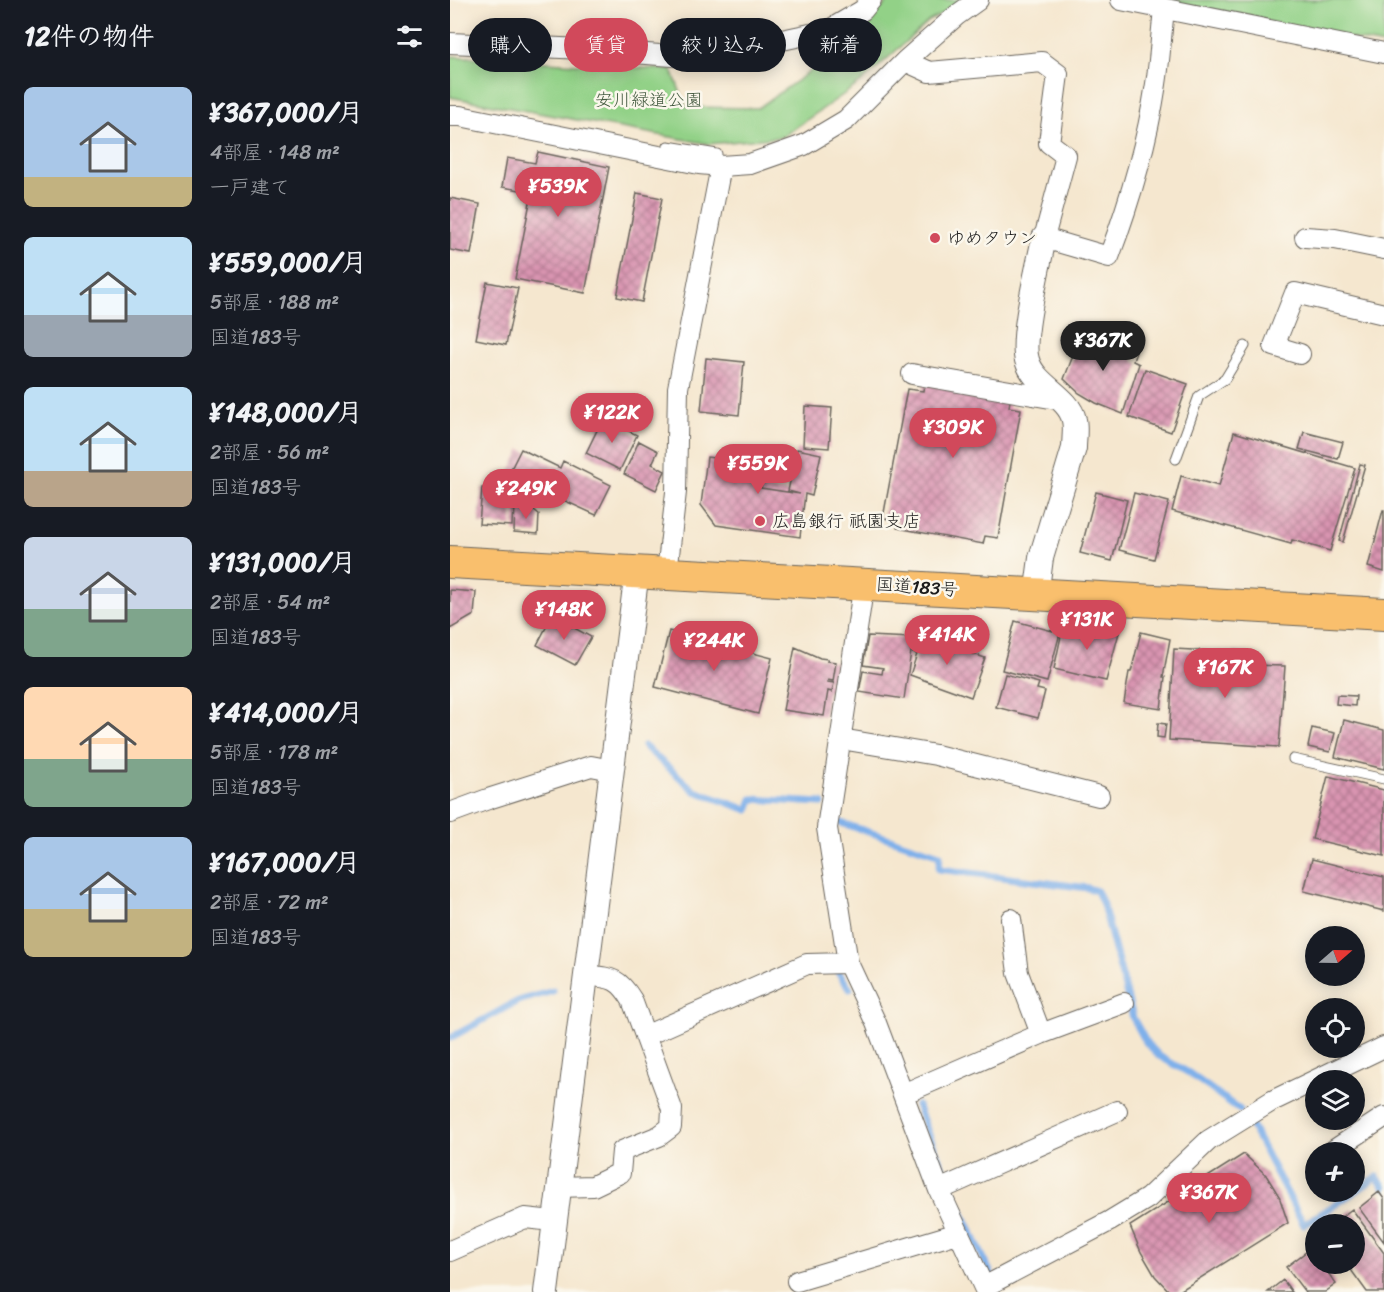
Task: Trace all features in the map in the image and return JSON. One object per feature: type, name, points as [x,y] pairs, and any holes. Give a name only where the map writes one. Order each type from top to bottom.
[{"type":"highway","name":"国道183号","points":[[450,562],[864,583],[1036,596],[1384,614]]},
{"type":"street","points":[[450,43],[583,49],[698,58],[829,30],[863,10],[872,0]]},
{"type":"street","points":[[450,116],[460,116],[699,164],[719,160],[750,164],[804,145],[846,120],[905,61],[957,15],[978,0]]},
{"type":"street","points":[[1121,0],[1384,53]]},
{"type":"street","points":[[1044,238],[1109,257],[1128,207],[1142,153],[1156,83],[1164,10]]},
{"type":"street","points":[[905,61],[929,72],[1041,62],[1058,74],[1049,143],[1066,156],[1044,238],[1025,339],[1026,360],[1038,381],[1062,400],[1074,419],[1074,448],[1041,558],[1036,596]]},
{"type":"street","points":[[546,1292],[553,1221],[612,770],[652,572],[676,492],[678,388],[719,160]]},
{"type":"street","points":[[1305,237],[1335,239],[1384,249]]},
{"type":"street","points":[[1300,354],[1274,346],[1294,293],[1384,314]]},
{"type":"street","points":[[912,374],[1062,400]]},
{"type":"street","points":[[864,583],[827,828],[848,963],[876,1023],[939,1190],[985,1290],[1148,1198],[1209,1140],[1272,1101],[1384,1047]]},
{"type":"street","points":[[841,739],[936,755],[1099,796]]},
{"type":"street","points":[[450,813],[591,766],[612,770]]},
{"type":"street","points":[[1011,919],[1018,973],[1041,1034]]},
{"type":"street","points":[[645,1036],[807,964],[848,963]]},
{"type":"street","points":[[558,1186],[593,1186],[621,1173],[622,1151],[659,1136],[671,1127],[672,1109],[632,1000],[624,986],[610,978],[585,975]]},
{"type":"street","points":[[903,1094],[1041,1034],[1124,1003]]},
{"type":"street","points":[[939,1190],[1117,1111]]},
{"type":"street","points":[[1346,1142],[1384,1117]]},
{"type":"street","points":[[450,1251],[525,1218],[553,1221]]},
{"type":"street","points":[[797,1281],[958,1233]]},
{"type":"lane","points":[[668,146],[719,160]]},
{"type":"lane","points":[[1176,459],[1199,396],[1225,379],[1245,346]]},
{"type":"lane","points":[[1293,759],[1384,779]]},
{"type":"green space","name":"安川緑道公園","points":[[890,0],[969,0],[929,21],[882,63],[882,18],[871,18]]},
{"type":"green space","points":[[1158,0],[1384,1],[1384,45]]},
{"type":"green space","name":"安川緑道公園","points":[[450,56],[468,57],[468,72],[552,72],[552,62],[564,63],[564,72],[648,72],[648,68],[660,69],[660,72],[673,72],[686,107],[758,108],[809,72],[872,72],[782,137],[709,144],[450,97]]},
{"type":"building","points":[[538,152],[609,167],[585,293],[515,279],[532,192],[502,187],[507,158],[535,163]]},
{"type":"building","points":[[637,193],[662,198],[642,302],[617,297]]},
{"type":"building","points":[[450,198],[480,204],[471,254],[450,250]]},
{"type":"building","points":[[487,282],[518,288],[506,345],[476,339]]},
{"type":"building","points":[[1083,330],[1136,352],[1133,361],[1139,364],[1123,414],[1079,393],[1064,379]]},
{"type":"building","points":[[706,358],[744,362],[739,415],[701,411]]},
{"type":"building","points":[[1145,369],[1188,384],[1171,432],[1129,417]]},
{"type":"building","points":[[926,372],[1012,388],[1009,407],[1021,409],[998,538],[985,536],[983,544],[897,528],[898,520],[883,518],[907,389],[923,391]]},
{"type":"building","points":[[805,406],[832,408],[829,448],[803,446]]},
{"type":"building","points":[[603,418],[637,435],[620,470],[586,453]]},
{"type":"building","points":[[1234,432],[1355,468],[1330,551],[1292,540],[1291,544],[1172,511],[1181,476],[1219,486]]},
{"type":"building","points":[[1304,432],[1343,442],[1338,459],[1299,449]]},
{"type":"building","points":[[639,441],[658,451],[652,464],[665,471],[656,490],[624,474]]},
{"type":"building","points":[[521,449],[560,468],[563,461],[611,485],[596,515],[508,475]]},
{"type":"building","points":[[797,449],[821,454],[812,496],[805,494],[800,537],[716,525],[701,505],[707,457],[765,465],[761,488],[800,494],[788,491]]},
{"type":"building","points":[[1360,464],[1365,465],[1343,542],[1339,541]]},
{"type":"building","points":[[482,488],[499,489],[513,497],[512,526],[479,524]]},
{"type":"building","points":[[1096,492],[1127,500],[1112,561],[1080,553]]},
{"type":"building","points":[[1134,493],[1169,502],[1154,559],[1119,550]]},
{"type":"building","points":[[515,505],[529,506],[539,514],[538,534],[514,532]]},
{"type":"building","points":[[1384,510],[1384,572],[1368,567]]},
{"type":"building","points":[[450,590],[476,592],[474,615],[450,629]]},
{"type":"building","points":[[930,615],[937,617],[932,633],[924,631]]},
{"type":"building","points":[[552,616],[591,637],[575,665],[537,645]]},
{"type":"building","points":[[1015,621],[1060,633],[1047,682],[1002,670]]},
{"type":"building","points":[[1063,627],[1120,629],[1106,681],[1054,669]]},
{"type":"building","points":[[669,631],[772,658],[758,714],[655,687]]},
{"type":"building","points":[[923,632],[930,635],[928,638],[985,658],[971,697],[910,675],[917,654],[913,653]]},
{"type":"building","points":[[1141,632],[1170,639],[1163,677],[1165,677],[1161,709],[1124,703],[1129,672],[1131,672]]},
{"type":"building","points":[[868,636],[913,638],[904,699],[859,692],[863,671],[882,674],[883,668],[863,665]]},
{"type":"building","points":[[795,647],[828,659],[827,661],[836,662],[833,681],[828,680],[827,682],[834,683],[832,692],[828,691],[824,716],[783,710]]},
{"type":"building","points":[[1174,649],[1248,653],[1247,665],[1285,666],[1279,747],[1169,740]]},
{"type":"building","points":[[1005,674],[1039,683],[1037,689],[1045,691],[1038,718],[996,707]]},
{"type":"building","points":[[1337,695],[1356,696],[1355,706],[1336,704]]},
{"type":"building","points":[[1344,720],[1384,730],[1384,769],[1335,757]]},
{"type":"building","points":[[1158,723],[1166,724],[1164,738],[1157,737]]},
{"type":"building","points":[[1312,728],[1335,733],[1330,752],[1308,747]]},
{"type":"building","points":[[1328,776],[1384,790],[1384,856],[1312,839]]},
{"type":"building","points":[[1312,859],[1384,877],[1384,911],[1304,891]]},
{"type":"building","points":[[1244,1154],[1266,1175],[1279,1196],[1288,1223],[1178,1292],[1170,1292],[1155,1276],[1130,1226]]},
{"type":"building","points":[[1379,1192],[1384,1199],[1384,1242],[1365,1214],[1359,1208]]},
{"type":"building","points":[[1352,1209],[1356,1214],[1345,1214]]},
{"type":"building","points":[[1365,1227],[1384,1253],[1384,1292],[1367,1292],[1354,1274],[1365,1274]]},
{"type":"building","points":[[1305,1253],[1305,1274],[1329,1274],[1336,1284],[1325,1292],[1305,1292],[1286,1267]]},
{"type":"building","points":[[1283,1280],[1292,1292],[1268,1292]]},
{"type":"waterway","points":[[644,746],[695,791],[748,810],[752,799],[822,803]]},
{"type":"waterway","points":[[835,821],[940,855],[939,869],[1097,891],[1103,904],[1133,1018],[1146,1042],[1159,1056],[1189,1073],[1240,1110]]},
{"type":"waterway","points":[[832,968],[836,969],[850,989]]},
{"type":"waterway","points":[[450,1038],[518,1001],[553,991]]},
{"type":"waterway","points":[[917,1105],[945,1174]]},
{"type":"waterway","points":[[1248,1119],[1304,1225],[1377,1177],[1384,1187]]},
{"type":"waterway","points":[[952,1191],[991,1274]]},
{"type":"place","name":"ゆめタウン","points":[[935,238]]},
{"type":"place","name":"広島銀行 祇園支店","points":[[760,521]]}]
